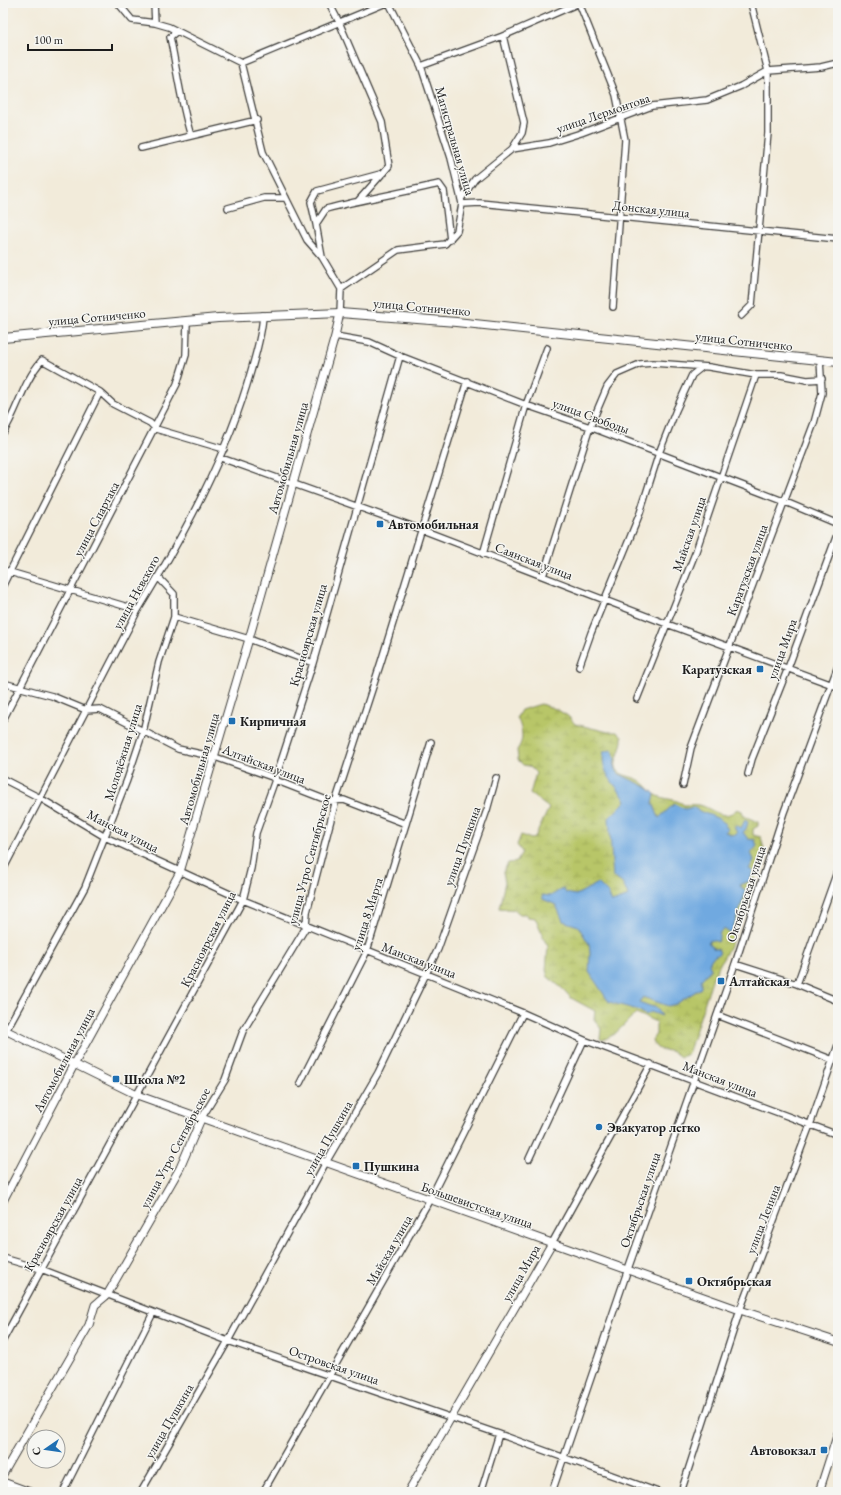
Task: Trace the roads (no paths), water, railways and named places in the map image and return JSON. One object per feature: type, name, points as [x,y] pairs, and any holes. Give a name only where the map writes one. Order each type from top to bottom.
[{"type":"main road","name":"улица Сотниченко","points":[[3,338],[263,315],[340,313],[456,322],[838,362]]},
{"type":"street","points":[[118,3],[132,20],[155,23],[177,31],[241,63],[257,120],[264,152],[307,240],[322,257],[341,289],[340,313]]},
{"type":"street","points":[[154,3],[155,23]]},
{"type":"street","points":[[328,3],[339,22],[382,122],[389,166],[358,201]]},
{"type":"street","points":[[241,63],[386,3]]},
{"type":"street","name":"Магистральная улица","points":[[390,3],[421,66],[451,158],[461,202],[456,231],[450,240]]},
{"type":"street","points":[[421,66],[503,36],[579,3],[616,95],[621,118],[625,154],[613,307]]},
{"type":"street","points":[[741,316],[752,305],[768,133],[768,72],[750,3]]},
{"type":"street","points":[[177,31],[170,37],[180,85],[183,110],[191,136]]},
{"type":"street","points":[[461,202],[476,179],[512,149],[522,133],[524,123],[503,36]]},
{"type":"street","name":"улица Лермонтова","points":[[512,149],[549,143],[652,106],[707,100],[741,86],[768,72],[821,67],[838,63]]},
{"type":"street","points":[[141,148],[257,120]]},
{"type":"street","points":[[322,257],[311,202],[317,191],[384,172]]},
{"type":"street","points":[[316,224],[326,208],[384,197],[439,184],[444,191],[450,240],[445,244],[398,250],[341,289]]},
{"type":"street","points":[[228,208],[264,198],[286,198]]},
{"type":"street","name":"Донская улица","points":[[461,202],[838,239]]},
{"type":"street","name":"Автомобильная улица","points":[[3,1201],[74,1065],[180,872],[249,639],[335,336],[340,313]]},
{"type":"street","name":"улица Невского","points":[[3,870],[138,610],[158,577],[221,458],[247,384],[263,329],[263,315]]},
{"type":"street","name":"улица Спартака","points":[[3,720],[156,429],[177,384],[186,355],[187,321]]},
{"type":"street","name":"улица Свободы","points":[[335,336],[369,342],[400,356],[526,405],[590,427],[720,476],[838,524]]},
{"type":"street","points":[[483,554],[526,405],[547,348]]},
{"type":"street","name":"Красноярская улица","points":[[3,1340],[243,900],[251,868],[256,833],[275,780],[312,663],[400,356]]},
{"type":"street","points":[[3,433],[23,390],[34,370],[42,360],[100,392],[113,404],[150,423],[156,429],[224,449]]},
{"type":"street","name":"Каратузская улица","points":[[683,785],[691,748],[730,648],[783,501],[814,423],[822,393],[820,360]]},
{"type":"street","points":[[543,576],[590,427],[607,387],[617,374],[640,364],[653,364],[702,367],[756,375],[781,374],[807,380],[822,379]]},
{"type":"street","points":[[579,667],[591,633],[640,513],[659,453],[692,375],[702,367]]},
{"type":"street","name":"Майская улица","points":[[636,699],[696,551],[720,476],[756,375]]},
{"type":"street","name":"улица Утро Сентябрьское","points":[[3,1474],[89,1325],[96,1305],[107,1295],[180,1168],[201,1119],[225,1080],[243,1031],[306,927],[307,912],[336,800],[381,662],[420,529],[467,381]]},
{"type":"street","points":[[3,585],[100,392]]},
{"type":"street","name":"Саянская улица","points":[[221,458],[420,529],[605,601],[838,687]]},
{"type":"street","name":"улица Мира","points":[[748,774],[752,759],[788,668],[838,532]]},
{"type":"street","points":[[3,570],[72,589],[138,610]]},
{"type":"street","name":"Молодёжная улица","points":[[4,1031],[85,887],[128,780],[143,732],[159,662],[174,617],[174,594],[158,577]]},
{"type":"street","points":[[174,617],[249,639],[312,663]]},
{"type":"street","name":"Октябрьская улица","points":[[552,1492],[628,1269],[735,964],[784,812],[838,666]]},
{"type":"street","name":"Алтайская улица","points":[[3,683],[52,696],[86,710],[100,709],[178,749],[215,757],[272,777],[275,780],[329,800],[344,800],[406,824]]},
{"type":"street","name":"улица 8 Марта","points":[[300,1083],[367,951],[432,742]]},
{"type":"street","name":"улица Пушкина","points":[[141,1492],[228,1341],[325,1164],[378,1073],[438,949],[487,810],[496,778]]},
{"type":"street","name":"Манская улица","points":[[3,779],[40,798],[105,838],[306,927],[524,1013],[584,1040],[838,1135]]},
{"type":"street","points":[[797,984],[838,869]]},
{"type":"street","points":[[735,964],[797,984],[838,1002]]},
{"type":"street","name":"Майская улица","points":[[263,1492],[429,1201],[524,1013]]},
{"type":"street","points":[[717,1015],[833,1060]]},
{"type":"street","name":"Большевистская улица","points":[[4,1031],[137,1095],[201,1119],[429,1201],[628,1269],[740,1310],[838,1342]]},
{"type":"street","points":[[529,1159],[584,1040]]},
{"type":"street","name":"улица Ленина","points":[[681,1492],[740,1310],[810,1125],[838,1045]]},
{"type":"street","name":"улица Мира","points":[[408,1492],[552,1244],[650,1064]]},
{"type":"street","name":"Островская улица","points":[[3,1258],[41,1269],[228,1341],[499,1434],[563,1459],[658,1492]]},
{"type":"street","points":[[63,1492],[153,1313]]},
{"type":"street","points":[[819,1492],[838,1433]]},
{"type":"street","points":[[481,1492],[499,1434]]},
{"type":"street","points":[[3,1482],[30,1492]]},
{"type":"water","points":[[612,750],[615,758],[614,768],[619,774],[646,787],[655,794],[653,803],[659,818],[674,804],[685,809],[693,807],[721,820],[726,824],[724,826],[728,829],[725,832],[733,835],[737,833],[734,826],[741,828],[745,820],[748,822],[746,829],[743,832],[748,839],[755,840],[757,846],[751,853],[754,860],[749,869],[753,871],[750,881],[741,884],[740,886],[746,891],[731,934],[724,929],[720,932],[718,942],[711,940],[708,942],[714,949],[718,949],[720,953],[712,958],[709,964],[711,969],[701,980],[701,988],[676,1004],[668,1006],[643,997],[639,1002],[656,1007],[662,1016],[651,1012],[646,1015],[638,1010],[609,1002],[589,972],[589,944],[578,926],[563,921],[556,905],[543,899],[542,895],[551,896],[563,888],[566,893],[576,895],[598,883],[608,893],[612,902],[629,896],[622,883],[613,877],[609,818],[626,801],[609,778],[604,765],[604,751]]},
{"type":"place","name":"Автомобильная","points":[[380,524]]},
{"type":"place","name":"Каратузская","points":[[760,669]]},
{"type":"place","name":"Кирпичная","points":[[232,721]]},
{"type":"place","name":"Алтайская","points":[[721,981]]},
{"type":"place","name":"Школа №2","points":[[116,1079]]},
{"type":"place","name":"Эвакуатор легко","points":[[599,1127]]},
{"type":"place","name":"Пушкина","points":[[356,1166]]},
{"type":"place","name":"Октябрьская","points":[[689,1281]]},
{"type":"place","name":"Автовокзал","points":[[824,1450]]}]
